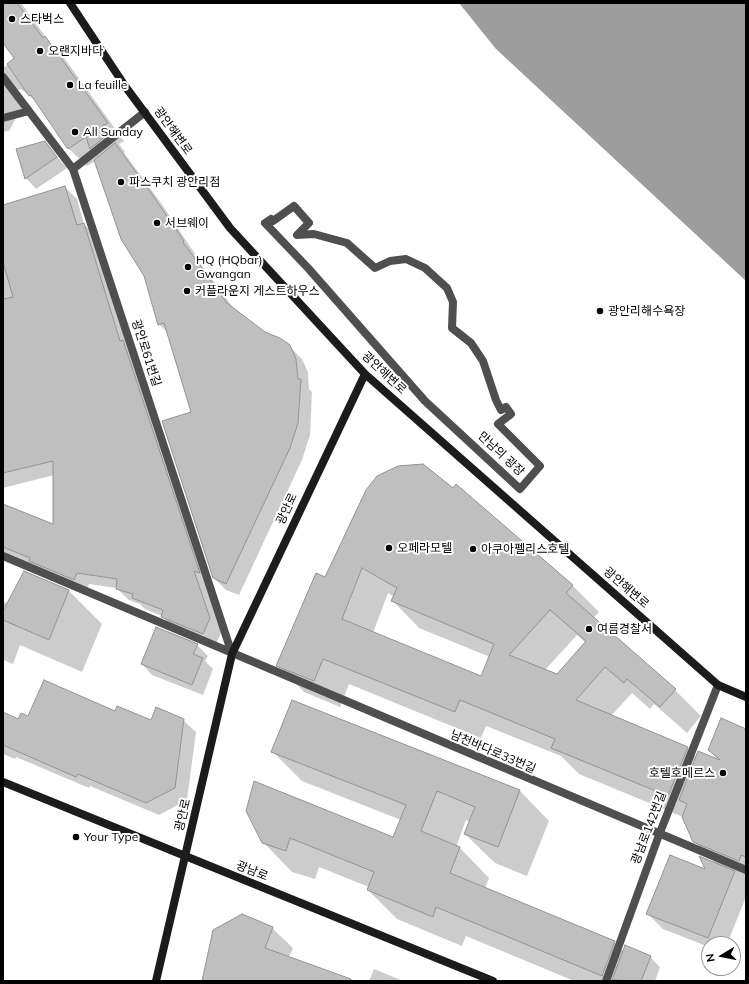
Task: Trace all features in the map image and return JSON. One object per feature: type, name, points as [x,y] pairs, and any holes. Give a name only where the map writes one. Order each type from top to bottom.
[{"type":"main road","name":"광안해변로","points":[[70,3],[145,112],[230,228],[365,374],[718,685],[746,697]]},
{"type":"main road","name":"광안로","points":[[156,981],[232,654],[365,374]]},
{"type":"main road","name":"광남로","points":[[3,782],[493,981]]},
{"type":"street","name":"광안로61번길","points":[[3,77],[73,169],[232,654]]},
{"type":"street","points":[[3,118],[30,112]]},
{"type":"street","points":[[73,169],[145,112]]},
{"type":"street","name":"만남의 광장","points":[[294,206],[309,222],[297,234],[314,234],[347,243],[375,268],[390,261],[406,259],[425,268],[437,277],[447,288],[453,302],[452,328],[471,343],[483,361],[496,400],[501,410],[506,407],[511,414],[498,424],[540,466],[520,489],[425,402],[313,273],[264,223],[271,219],[273,221],[294,206]]},
{"type":"street","points":[[3,556],[232,654]]},
{"type":"street","name":"남천바다로33번길","points":[[232,654],[659,835],[746,870]]},
{"type":"street","name":"광남로142번길","points":[[606,981],[659,835],[718,685]]},
{"type":"shaded area","points":[[459,3],[746,3],[746,281],[496,49]]},
{"type":"building","points":[[3,3],[17,3],[43,38],[45,36],[108,123],[102,126],[108,134],[90,149],[86,137],[68,149],[67,148],[31,95],[29,96],[7,64],[14,58],[3,43]]},
{"type":"building","points":[[45,141],[57,157],[25,179],[16,149]]},
{"type":"building","points":[[115,143],[227,303],[265,332],[280,338],[290,345],[296,359],[298,379],[301,379],[298,423],[290,448],[226,584],[213,578],[162,421],[191,412],[164,323],[158,325],[144,276],[121,239],[94,160]]},
{"type":"building","points":[[65,186],[77,225],[84,223],[120,341],[123,340],[200,573],[194,571],[210,618],[203,634],[161,617],[163,610],[132,598],[133,594],[116,589],[117,579],[77,573],[74,580],[29,561],[30,558],[3,547],[3,504],[53,524],[53,461],[3,473],[3,299],[13,297],[3,262],[3,205]]},
{"type":"building","points":[[423,464],[453,488],[456,484],[573,585],[566,593],[676,689],[660,707],[627,679],[624,683],[605,667],[576,700],[688,747],[668,796],[551,748],[555,739],[460,700],[455,712],[323,659],[314,681],[276,666],[316,573],[325,577],[366,490],[377,476],[398,466]],"holes":[[[362,568],[397,588],[391,601],[494,644],[481,676],[342,619]],[[550,610],[586,641],[557,674],[509,655]]]},
{"type":"building","points":[[24,571],[69,590],[49,640],[3,620],[3,611]]},
{"type":"building","points":[[156,627],[198,644],[193,654],[203,658],[192,685],[141,664]]},
{"type":"building","points":[[44,680],[115,711],[117,706],[151,720],[156,707],[184,719],[175,788],[146,803],[78,774],[76,777],[3,745],[3,712],[18,719],[21,713],[28,716]]},
{"type":"building","points":[[292,700],[520,790],[498,847],[464,834],[475,807],[437,791],[421,831],[460,847],[450,873],[615,941],[602,976],[436,907],[433,917],[367,890],[374,872],[290,838],[286,851],[262,843],[246,811],[254,781],[393,837],[406,805],[271,752]]},
{"type":"building","name":"호텔호메르스","points":[[721,718],[746,729],[746,857],[741,855],[739,861],[693,842],[682,817],[687,804],[679,800],[698,751],[720,760],[708,750]]},
{"type":"building","points":[[670,855],[705,869],[699,856],[735,871],[709,936],[703,936],[646,914]]},
{"type":"building","points":[[242,914],[273,927],[265,948],[351,979],[351,981],[202,981],[213,930]]},
{"type":"building","points":[[625,945],[651,956],[641,981],[612,980]]},
{"type":"place","name":"스타벅스","points":[[12,19]]},
{"type":"place","name":"오랜지바다","points":[[40,51]]},
{"type":"place","name":"La feuille","points":[[70,85]]},
{"type":"place","name":"All Sunday","points":[[75,132]]},
{"type":"place","name":"파스쿠치 광안리점","points":[[121,182]]},
{"type":"place","name":"서브웨이","points":[[157,223]]},
{"type":"place","name":"HQ (HQbar) Gwangan","points":[[188,267]]},
{"type":"place","name":"커플라운지 게스트하우스","points":[[187,291]]},
{"type":"place","name":"광안리해수욕장","points":[[600,311]]},
{"type":"place","name":"오페라모텔","points":[[389,548]]},
{"type":"place","name":"아쿠아펠리스호텔","points":[[473,549]]},
{"type":"place","name":"여름경찰서","points":[[589,629]]},
{"type":"place","name":"호텔호메르스","points":[[723,773]]},
{"type":"place","name":"Your Type","points":[[76,837]]}]
